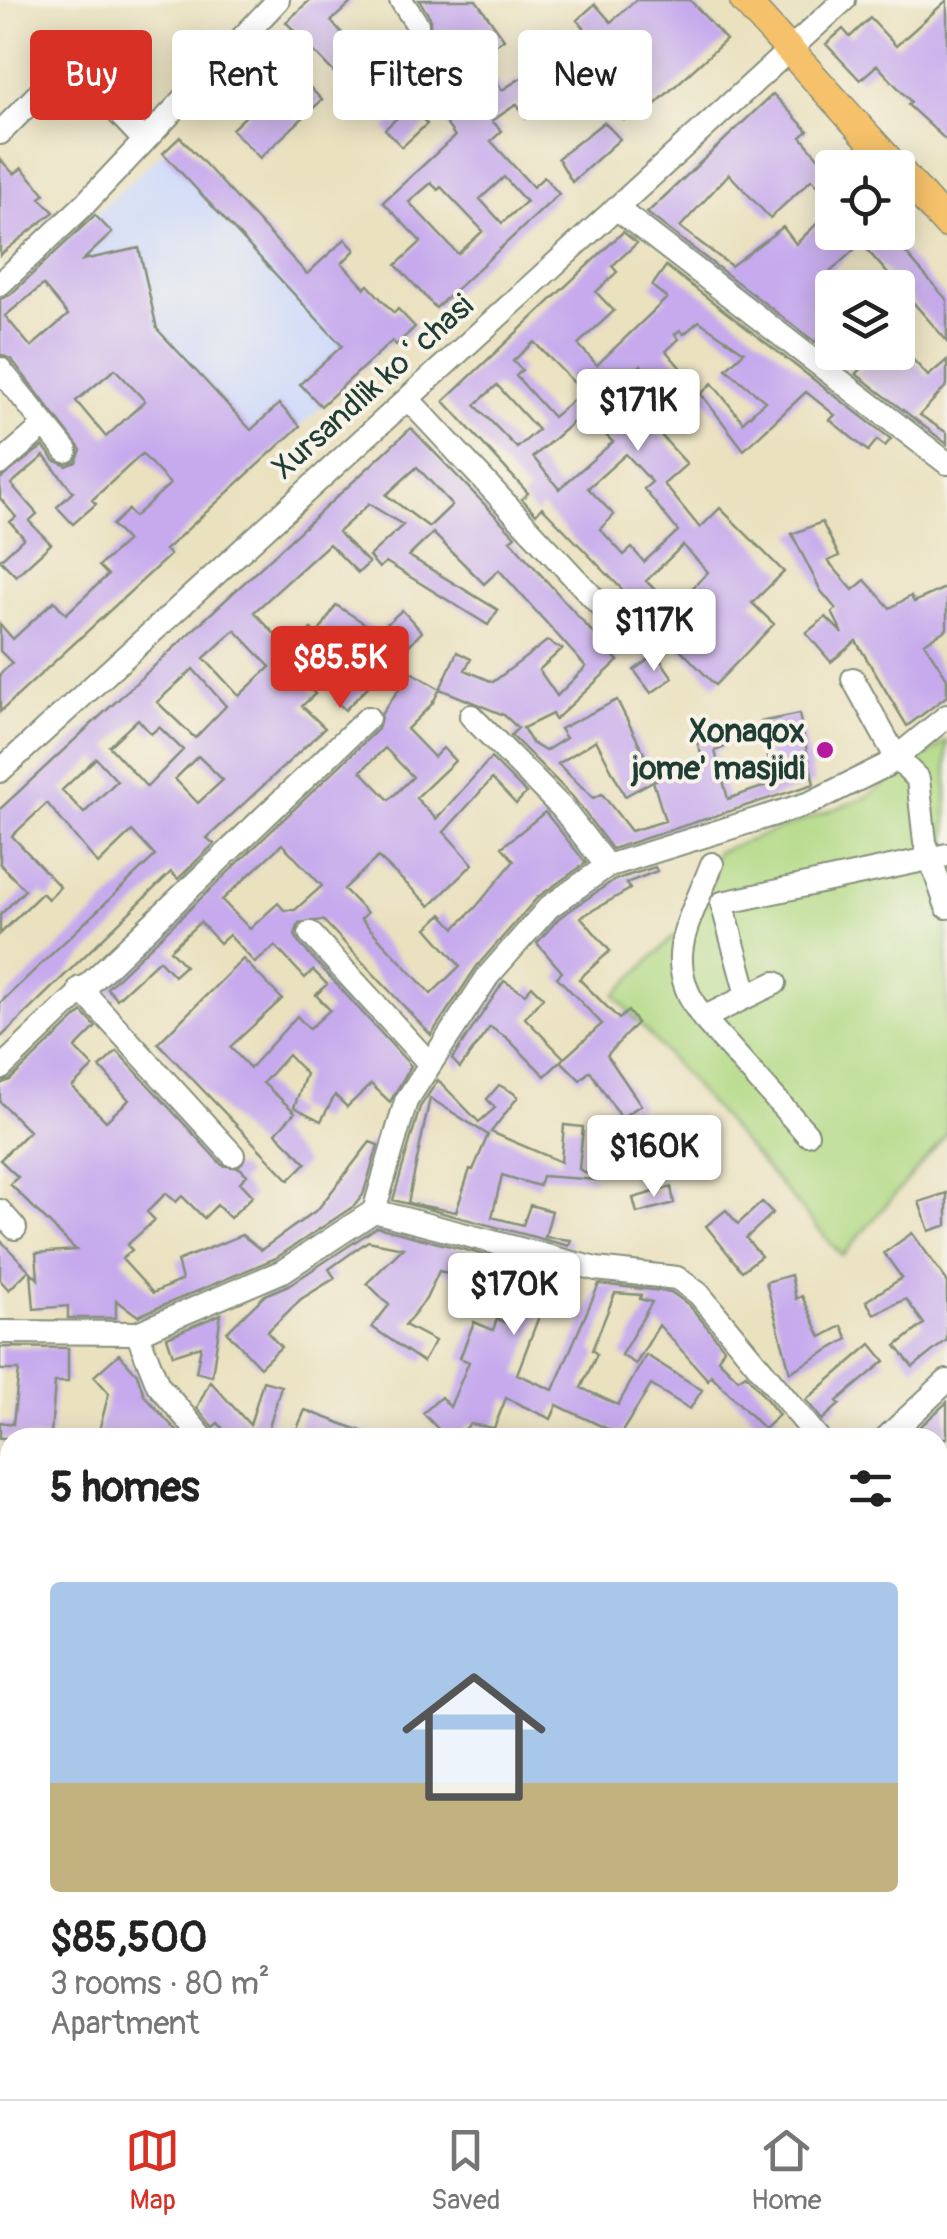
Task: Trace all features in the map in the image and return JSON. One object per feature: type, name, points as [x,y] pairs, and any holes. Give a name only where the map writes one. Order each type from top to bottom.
[{"type":"main road","points":[[744,0],[881,150]]},
{"type":"main road","points":[[915,188],[947,224]]},
{"type":"street","points":[[0,284],[82,206],[278,0]]},
{"type":"street","points":[[401,0],[416,24]]},
{"type":"street","name":"Xursandlik koʻchasi","points":[[0,772],[844,0]]},
{"type":"street","points":[[0,133],[70,62],[143,139]]},
{"type":"street","points":[[616,208],[947,463]]},
{"type":"street","points":[[0,369],[66,451]]},
{"type":"street","points":[[408,399],[629,636]]},
{"type":"street","points":[[0,464],[45,424]]},
{"type":"street","points":[[853,679],[896,757],[918,778],[939,857],[947,907]]},
{"type":"street","points":[[472,716],[562,808],[607,866]]},
{"type":"street","points":[[0,1332],[136,1333],[283,1271],[374,1210],[406,1101],[518,938],[549,907],[607,866],[810,803],[896,757],[947,716]]},
{"type":"street","points":[[0,1068],[368,718]]},
{"type":"street","points":[[747,995],[722,903],[823,878],[939,857]]},
{"type":"street","points":[[712,864],[678,955],[684,992],[807,1134]]},
{"type":"street","points":[[310,933],[429,1063]]},
{"type":"street","points":[[703,1018],[775,983]]},
{"type":"street","points":[[80,988],[234,1155]]},
{"type":"street","points":[[374,1210],[596,1270],[677,1278],[699,1294],[810,1428]]},
{"type":"street","points":[[136,1333],[158,1385],[195,1428]]},
{"type":"street","points":[[897,1428],[947,1382]]},
{"type":"shaded area","points":[[180,137],[380,352],[229,492],[115,369],[115,349],[41,263]]},
{"type":"green space","points":[[947,741],[947,1134],[842,1256],[615,995],[674,936],[684,940],[717,852],[865,798]]},
{"type":"building","points":[[310,0],[354,0],[331,21],[339,30],[333,30],[333,71],[313,50],[313,30],[294,30],[286,22]]},
{"type":"building","points":[[419,0],[476,0],[498,30],[430,30],[430,17]]},
{"type":"building","points":[[636,0],[690,0],[726,40],[652,107],[652,30],[586,30],[577,20],[595,4],[611,22]]},
{"type":"building","points":[[947,0],[947,141],[908,105],[911,102],[877,65],[860,80],[826,44],[843,29],[850,37],[870,18],[896,46]]},
{"type":"building","points":[[518,80],[517,104],[498,117],[498,84],[502,90]]},
{"type":"building","points":[[313,91],[322,100],[313,108]]},
{"type":"building","points":[[773,94],[808,131],[801,137],[815,154],[815,182],[812,179],[770,218],[729,174],[680,227],[731,266],[783,227],[796,244],[815,226],[815,250],[854,250],[832,270],[815,270],[815,342],[647,213]]},
{"type":"building","points":[[242,120],[301,120],[260,158],[232,129]]},
{"type":"building","points":[[395,120],[423,120],[427,124],[402,147],[385,129]]},
{"type":"building","points":[[443,120],[493,120],[502,131],[491,141],[533,187],[544,177],[559,194],[436,308],[396,265],[421,242],[383,202],[455,136]],"holes":[[[504,177],[526,202],[502,223],[480,199]],[[431,183],[438,190],[441,187],[483,231],[458,254],[409,202]]]},
{"type":"building","points":[[604,122],[620,139],[572,182],[558,158]]},
{"type":"building","points":[[180,137],[307,274],[345,239],[355,250],[342,263],[365,288],[368,285],[394,313],[398,309],[415,327],[396,345],[392,341],[321,406],[300,384],[342,346],[163,153]]},
{"type":"building","points":[[0,159],[14,174],[22,168],[45,194],[40,198],[54,212],[0,255]]},
{"type":"building","points":[[95,215],[112,233],[83,260],[139,248],[157,329],[251,430],[279,404],[300,426],[165,550],[170,555],[0,712],[0,674],[12,663],[0,651],[0,624],[13,639],[54,601],[66,614],[108,575],[99,566],[127,541],[112,525],[128,510],[134,517],[170,484],[142,454],[92,500],[96,504],[73,524],[57,507],[73,492],[44,456],[11,484],[37,514],[29,521],[51,544],[16,576],[0,560],[24,538],[10,522],[16,517],[0,498],[0,479],[43,446],[55,461],[67,466],[76,462],[81,450],[12,360],[0,354],[0,299],[10,295]],"holes":[[[43,285],[68,315],[31,347],[5,316]],[[115,369],[145,401],[106,437],[76,401]]]},
{"type":"building","points":[[623,232],[637,243],[612,266],[617,272],[596,292],[614,311],[578,344],[597,365],[667,298],[652,286],[666,266],[891,439],[885,446],[877,440],[868,451],[830,420],[835,415],[806,392],[744,450],[701,394],[712,383],[743,422],[765,401],[726,369],[744,352],[699,321],[684,334],[680,330],[675,334],[679,339],[666,351],[700,390],[678,409],[641,365],[617,387],[687,464],[664,484],[700,528],[720,508],[784,572],[752,603],[774,624],[715,685],[542,507],[536,514],[522,499],[528,493],[444,401]],"holes":[[[534,342],[583,392],[553,417],[516,376],[522,370],[513,361]],[[497,385],[538,430],[517,448],[475,405]],[[584,413],[613,442],[559,489],[533,457]],[[626,454],[652,482],[644,489],[678,531],[644,562],[632,548],[624,555],[600,529],[614,515],[588,488]],[[683,545],[708,572],[673,608],[646,581]]]},
{"type":"building","points":[[867,250],[903,250],[947,300],[947,341],[915,305],[915,270],[885,270]]},
{"type":"building","points":[[947,360],[947,385],[920,415],[947,433],[947,444],[856,374],[860,370],[915,370],[915,362],[928,376]]},
{"type":"building","points":[[411,428],[515,536],[510,540],[618,661],[555,720],[552,714],[523,728],[532,743],[545,751],[566,738],[560,729],[617,700],[657,779],[653,781],[703,758],[696,740],[722,731],[727,746],[715,751],[728,799],[774,783],[760,722],[799,714],[814,784],[612,849],[573,797],[511,735],[518,728],[504,715],[440,689],[457,652],[471,659],[465,670],[493,682],[547,641],[562,649],[539,670],[557,696],[586,667],[499,570],[484,584],[433,533],[409,556],[498,610],[488,625],[386,562],[379,568],[369,556],[403,525],[369,504],[338,532],[369,563],[358,573],[329,544],[254,612],[289,649],[311,629],[317,635],[336,605],[378,632],[402,610],[422,632],[345,710],[334,699],[378,655],[346,634],[300,678],[315,694],[302,706],[325,728],[207,838],[214,844],[178,879],[171,872],[0,1038],[0,1003],[155,856],[132,831],[98,864],[47,803],[12,836],[60,887],[48,899],[42,893],[0,934],[0,915],[25,890],[0,864],[0,809]],"holes":[[[417,467],[452,505],[429,527],[386,495]],[[235,630],[270,667],[239,696],[204,658]],[[193,669],[226,706],[195,738],[157,702]],[[138,719],[151,734],[159,727],[183,750],[147,787],[109,746]],[[596,740],[625,796],[653,781],[665,821],[631,831],[602,794],[593,798],[558,764]],[[198,756],[223,780],[198,803],[175,779]],[[96,758],[117,781],[84,813],[62,790]]]},
{"type":"building","points":[[822,522],[839,556],[828,561],[853,590],[865,580],[890,608],[911,596],[914,602],[947,587],[947,629],[924,643],[947,678],[947,696],[907,726],[856,641],[831,662],[806,633],[826,617],[843,634],[832,612],[836,609],[821,591],[792,534]]},
{"type":"building","points":[[656,654],[673,678],[651,693],[634,670]]},
{"type":"building","points":[[411,672],[440,689],[432,704],[407,729],[434,757],[443,748],[455,761],[416,798],[436,819],[491,758],[526,793],[516,804],[492,779],[444,832],[473,864],[430,906],[378,857],[344,889],[367,913],[361,919],[431,994],[460,966],[427,928],[442,914],[455,928],[476,907],[514,861],[502,847],[545,812],[586,863],[538,897],[477,966],[431,1035],[323,920],[299,923],[295,935],[299,943],[411,1066],[390,1102],[371,1084],[347,1107],[335,1095],[321,1121],[294,1107],[306,1074],[288,1055],[263,1083],[295,1112],[276,1133],[306,1163],[289,1180],[158,1043],[243,959],[282,999],[230,1047],[250,1068],[297,1016],[309,1029],[330,1010],[316,995],[327,984],[313,970],[305,978],[275,946],[255,963],[229,935],[220,943],[200,922],[170,950],[185,966],[174,976],[159,960],[117,999],[107,988],[378,729],[382,713]],"holes":[[[385,748],[413,777],[389,800],[361,771]],[[282,844],[322,886],[295,910],[284,910],[278,903],[250,929],[222,900]]]},
{"type":"building","points":[[655,867],[657,871],[626,883],[630,889],[581,917],[610,951],[579,979],[619,1019],[628,1011],[637,1023],[607,1055],[641,1105],[621,1118],[590,1071],[580,1080],[561,1061],[602,1024],[557,977],[562,972],[537,943],[559,918],[614,880]]},
{"type":"building","points":[[504,981],[525,994],[532,986],[543,997],[525,1018],[564,1058],[545,1076],[507,1038],[490,1027],[460,1068],[452,1059]]},
{"type":"building","points":[[82,1012],[96,1027],[75,1048],[93,1067],[72,1087],[106,1121],[129,1100],[100,1067],[117,1051],[222,1165],[240,1168],[247,1175],[240,1182],[253,1196],[230,1218],[217,1205],[204,1218],[182,1196],[176,1202],[166,1193],[147,1212],[155,1220],[127,1245],[132,1250],[122,1259],[153,1293],[182,1280],[177,1261],[242,1235],[261,1250],[318,1209],[370,1142],[378,1145],[363,1195],[354,1206],[276,1258],[138,1316],[116,1300],[116,1318],[68,1318],[68,1306],[34,1309],[31,1272],[38,1279],[36,1253],[76,1250],[10,1184],[18,1177],[0,1160],[29,1131],[0,1102],[0,1084],[10,1080]]},
{"type":"building","points":[[438,1080],[479,1122],[495,1108],[487,1099],[499,1085],[518,1097],[491,1132],[561,1162],[564,1125],[583,1127],[579,1169],[598,1180],[542,1176],[539,1186],[502,1175],[492,1217],[523,1225],[530,1205],[552,1211],[545,1237],[571,1240],[569,1246],[393,1200],[420,1107]],"holes":[[[430,1098],[488,1135],[473,1170],[470,1169],[456,1212],[408,1203]]]},
{"type":"building","points":[[671,1187],[674,1203],[637,1213],[633,1198]]},
{"type":"building","points":[[947,1193],[947,1225],[929,1231],[919,1202]]},
{"type":"building","points":[[762,1202],[773,1213],[746,1238],[761,1256],[742,1271],[706,1226],[726,1210],[738,1224]]},
{"type":"building","points":[[377,1227],[561,1275],[555,1297],[547,1295],[517,1374],[553,1390],[599,1284],[671,1292],[689,1305],[724,1348],[718,1359],[738,1379],[746,1374],[779,1415],[763,1428],[711,1375],[708,1380],[659,1325],[636,1364],[621,1355],[652,1302],[640,1299],[641,1295],[615,1293],[592,1350],[597,1354],[581,1388],[618,1405],[646,1355],[702,1390],[690,1409],[651,1385],[624,1428],[605,1428],[557,1405],[551,1419],[506,1398],[494,1428],[470,1424],[466,1428],[437,1428],[423,1413],[441,1397],[450,1407],[469,1362],[460,1358],[474,1322],[493,1330],[497,1319],[506,1323],[521,1291],[457,1271],[455,1275],[439,1271],[426,1299],[405,1325],[435,1341],[423,1362],[372,1327],[389,1305],[367,1283],[403,1248],[368,1241],[329,1269],[335,1278],[301,1299],[267,1332],[281,1347],[260,1367],[227,1332],[265,1295],[291,1284]]},
{"type":"building","points":[[912,1233],[947,1281],[947,1340],[913,1367],[896,1346],[924,1324],[906,1299],[874,1314],[866,1301],[902,1278],[884,1253]]},
{"type":"building","points":[[0,1240],[29,1270],[9,1290],[0,1280]]},
{"type":"building","points":[[791,1275],[796,1299],[802,1296],[821,1337],[842,1326],[848,1339],[790,1372],[766,1282]]},
{"type":"building","points":[[221,1314],[212,1376],[196,1372],[201,1346],[173,1355],[167,1337]]},
{"type":"building","points":[[871,1344],[885,1361],[837,1401],[840,1404],[822,1420],[806,1400]]},
{"type":"building","points":[[0,1347],[68,1348],[68,1382],[55,1382],[51,1428],[0,1428],[0,1422],[13,1424],[19,1370],[0,1370]]},
{"type":"building","points":[[119,1354],[137,1374],[144,1395],[174,1428],[100,1428],[109,1393],[94,1376]]},
{"type":"building","points":[[210,1381],[250,1425],[263,1381],[281,1386],[269,1428],[222,1428],[218,1423],[213,1427],[197,1408]]},
{"type":"building","points":[[947,1402],[947,1428],[919,1428]]},
{"type":"building","points":[[305,1410],[353,1428],[297,1428]]},
{"type":"place","name":"Xonaqox jome' masjidi","points":[[825,750]]}]
